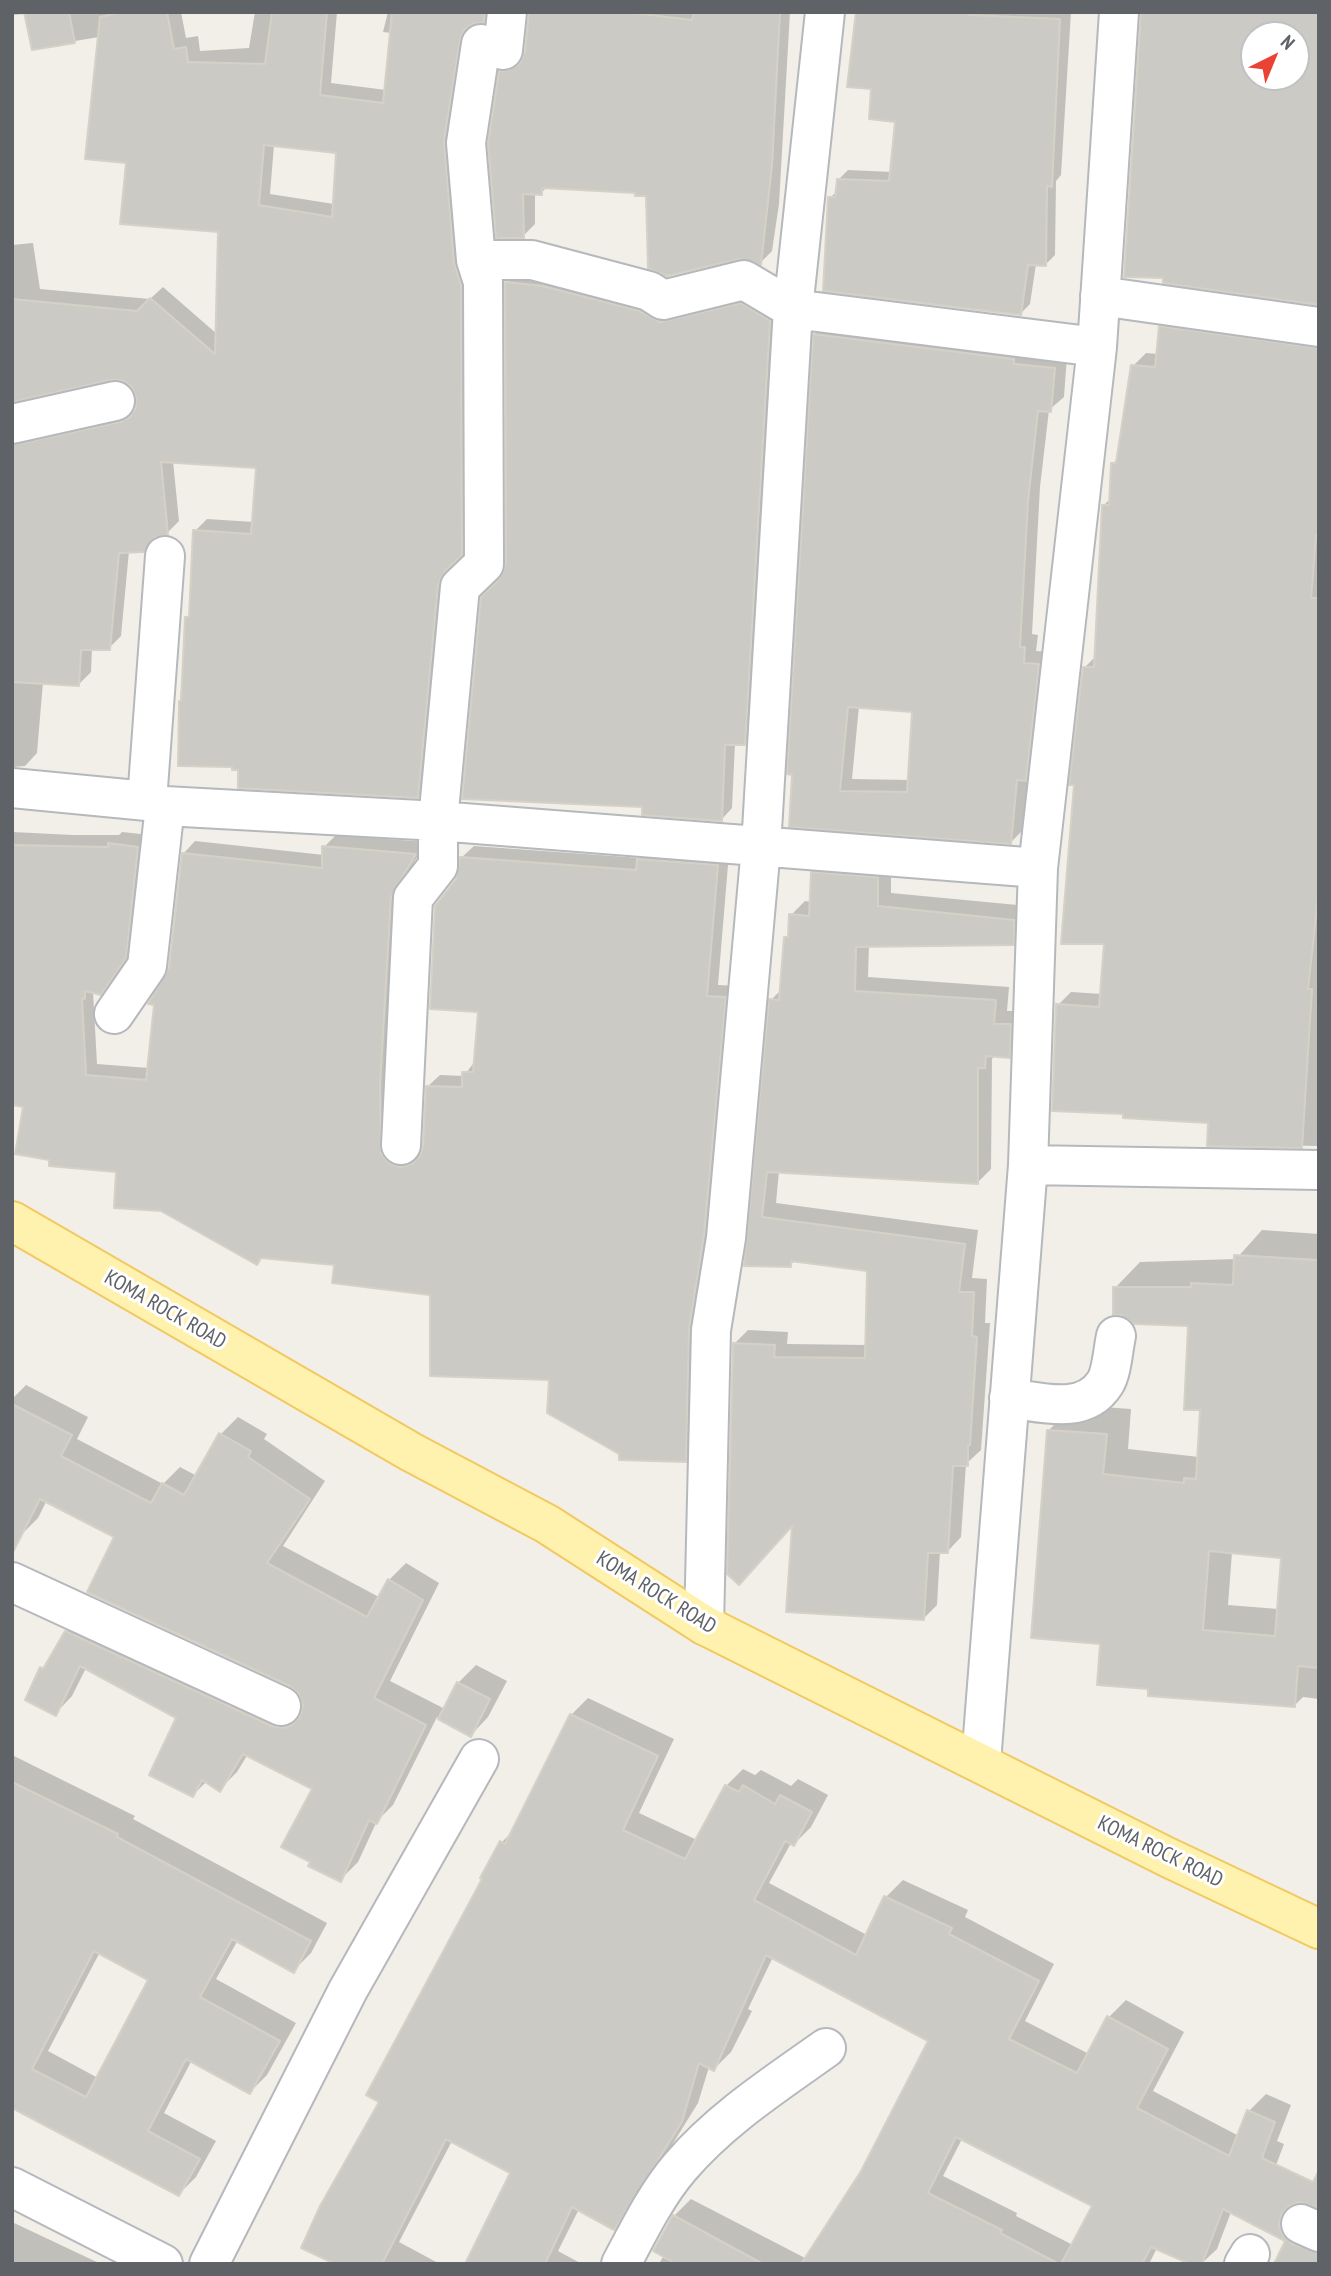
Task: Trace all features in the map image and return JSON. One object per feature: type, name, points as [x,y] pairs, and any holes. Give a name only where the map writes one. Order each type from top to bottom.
[{"type":"main road","name":"KOMA ROCK ROAD","points":[[12,1221],[411,1452],[547,1524],[704,1625],[1167,1857],[1319,1929]]},
{"type":"street","points":[[401,1145],[413,898],[438,866],[438,821],[460,587],[484,564],[483,282],[476,260],[466,143],[481,44],[503,50],[507,12]]},
{"type":"street","points":[[704,1625],[711,1330],[726,1238],[761,847],[793,309],[825,12]]},
{"type":"street","points":[[981,1762],[1028,1165],[1038,868],[1097,347],[1119,12]]},
{"type":"street","points":[[476,260],[532,260],[649,291],[663,300],[744,280],[793,309],[1097,347]]},
{"type":"street","points":[[1100,296],[1319,327]]},
{"type":"street","points":[[12,424],[115,401]]},
{"type":"street","points":[[114,1014],[147,966],[156,804],[164,556]]},
{"type":"street","points":[[12,788],[156,804],[438,821],[1038,868]]},
{"type":"street","points":[[1028,1165],[1319,1170]]},
{"type":"street","points":[[1009,1398],[1064,1406],[1088,1399],[1105,1382],[1116,1336]]},
{"type":"street","points":[[12,1582],[281,1706]]},
{"type":"street","points":[[209,2264],[348,1990],[479,1759]]},
{"type":"street","points":[[621,2264],[678,2169],[706,2139],[732,2115],[826,2048]]},
{"type":"street","points":[[12,2187],[163,2264]]},
{"type":"building","points":[[24,12],[69,12],[75,43],[32,50]]},
{"type":"building","points":[[122,12],[167,12],[174,49],[186,47],[188,62],[265,64],[272,12],[327,12],[320,95],[383,103],[392,12],[485,12],[484,23],[474,23],[465,29],[460,40],[444,140],[454,262],[461,285],[462,555],[445,571],[438,585],[418,798],[238,788],[238,770],[232,770],[232,767],[178,766],[179,701],[185,617],[189,617],[193,530],[251,534],[256,468],[161,462],[168,535],[155,537],[144,552],[119,553],[110,650],[81,650],[79,686],[12,682],[12,445],[120,422],[130,417],[136,408],[136,397],[131,386],[122,380],[111,380],[12,402],[12,299],[137,311],[150,298],[215,354],[218,232],[120,224],[126,163],[85,159],[100,17]],"holes":[[[264,145],[336,153],[332,217],[259,205]]]},
{"type":"building","points":[[529,12],[625,12],[692,20],[694,12],[780,12],[772,165],[761,265],[739,259],[667,276],[648,268],[646,196],[635,196],[635,193],[542,188],[542,195],[523,194],[524,238],[496,238],[488,144],[499,71],[510,70],[520,63],[525,52]]},
{"type":"building","points":[[856,12],[969,12],[969,15],[1060,19],[1052,187],[1047,186],[1046,266],[1028,265],[1021,315],[823,291],[828,197],[835,197],[837,179],[889,181],[895,122],[869,119],[871,89],[847,87]]},
{"type":"building","points":[[1141,12],[1319,12],[1319,305],[1163,283],[1163,278],[1124,277]]},
{"type":"building","points":[[505,282],[543,286],[640,311],[660,322],[741,303],[770,321],[745,745],[725,745],[722,821],[642,815],[642,807],[462,799],[481,597],[499,579],[506,564]]},
{"type":"building","points":[[1159,326],[1319,348],[1319,535],[1316,535],[1311,598],[1319,598],[1319,888],[1308,989],[1312,989],[1302,1148],[1207,1146],[1208,1123],[1123,1118],[1123,1114],[1052,1111],[1056,1004],[1099,1007],[1104,944],[1061,944],[1074,785],[1069,785],[1083,667],[1094,667],[1102,505],[1109,505],[1111,463],[1116,463],[1131,365],[1155,367]]},
{"type":"building","points":[[813,334],[1014,359],[1014,364],[1055,368],[1051,412],[1038,411],[1028,501],[1020,647],[1025,647],[1024,663],[1039,664],[1026,781],[1017,780],[1011,844],[789,827],[792,775],[787,774]],"holes":[[[848,707],[912,712],[907,792],[840,791]]]},
{"type":"building","points":[[108,843],[138,847],[126,958],[101,995],[85,991],[85,999],[82,998],[86,1075],[146,1080],[154,1005],[148,1004],[169,968],[182,853],[322,868],[322,846],[416,854],[391,897],[380,1085],[381,1154],[390,1164],[401,1167],[412,1164],[420,1156],[423,1147],[426,1086],[462,1087],[462,1072],[473,1072],[478,1012],[430,1009],[435,906],[456,879],[460,857],[636,870],[637,859],[718,865],[707,996],[726,997],[704,1235],[689,1329],[686,1462],[619,1460],[619,1454],[547,1413],[549,1380],[430,1376],[430,1295],[332,1283],[334,1265],[261,1258],[257,1265],[161,1211],[114,1208],[116,1172],[49,1166],[49,1160],[15,1154],[23,1107],[12,1105],[12,845],[108,847]]},
{"type":"building","points":[[811,872],[878,877],[878,906],[1014,920],[1014,945],[856,947],[855,991],[996,1000],[994,1024],[1011,1024],[1010,1058],[986,1056],[985,1068],[978,1068],[978,1184],[767,1172],[762,1217],[965,1244],[959,1292],[974,1292],[972,1336],[977,1337],[968,1466],[953,1466],[948,1553],[928,1553],[924,1620],[786,1612],[792,1526],[739,1585],[727,1574],[733,1343],[775,1345],[774,1357],[865,1358],[867,1271],[791,1261],[791,1267],[744,1266],[769,999],[779,1000],[784,937],[788,937],[789,914],[809,916]]},
{"type":"building","points":[[1234,1255],[1319,1260],[1319,1668],[1298,1666],[1295,1707],[1148,1696],[1148,1689],[1097,1685],[1100,1644],[1031,1638],[1047,1430],[1107,1434],[1103,1474],[1184,1483],[1184,1478],[1196,1479],[1200,1410],[1184,1410],[1188,1326],[1134,1324],[1121,1315],[1113,1315],[1113,1287],[1191,1287],[1191,1283],[1233,1285]],"holes":[[[1209,1551],[1281,1558],[1275,1636],[1203,1630]]]},
{"type":"building","points":[[12,1404],[72,1435],[61,1456],[151,1503],[162,1483],[184,1495],[219,1433],[251,1451],[248,1457],[310,1499],[267,1563],[367,1617],[388,1579],[423,1600],[374,1698],[426,1725],[377,1824],[369,1820],[341,1882],[308,1866],[310,1862],[281,1847],[312,1789],[243,1754],[220,1792],[202,1780],[193,1797],[149,1775],[176,1718],[80,1666],[56,1716],[25,1700],[40,1667],[43,1669],[65,1631],[272,1726],[284,1728],[293,1724],[300,1716],[303,1705],[299,1694],[290,1686],[87,1592],[114,1537],[40,1499],[12,1554]]},
{"type":"building","points":[[457,1682],[490,1699],[471,1737],[438,1719]]},
{"type":"building","points":[[570,1714],[658,1756],[623,1830],[685,1859],[725,1785],[739,1792],[743,1785],[775,1804],[780,1795],[812,1812],[794,1846],[785,1841],[754,1900],[856,1955],[884,1896],[952,1928],[949,1934],[1039,1981],[1009,2039],[1077,2073],[1107,2016],[1168,2049],[1137,2108],[1229,2156],[1247,2110],[1275,2122],[1262,2158],[1313,2182],[1319,2170],[1319,2208],[1299,2202],[1289,2206],[1281,2215],[1279,2226],[1283,2236],[1292,2244],[1319,2253],[1319,2264],[1274,2264],[1285,2241],[1223,2209],[1202,2264],[1190,2264],[1151,2247],[1142,2264],[1061,2264],[1092,2206],[956,2137],[928,2193],[1002,2230],[1000,2233],[1059,2264],[801,2264],[861,2171],[928,2041],[766,1955],[714,2071],[699,2063],[682,2122],[614,2230],[572,2207],[545,2264],[465,2264],[510,2173],[446,2139],[382,2264],[335,2264],[301,2248],[320,2206],[379,2102],[366,2095],[500,1841],[505,1844]]},
{"type":"building","points":[[12,1782],[118,1834],[117,1837],[311,1941],[294,1973],[232,1939],[200,1997],[280,2041],[250,2094],[186,2059],[148,2131],[200,2159],[179,2196],[12,2108]],"holes":[[[94,1951],[148,1980],[86,2097],[32,2069]]]},
{"type":"building","points":[[673,2215],[763,2264],[676,2264],[653,2251]]}]
